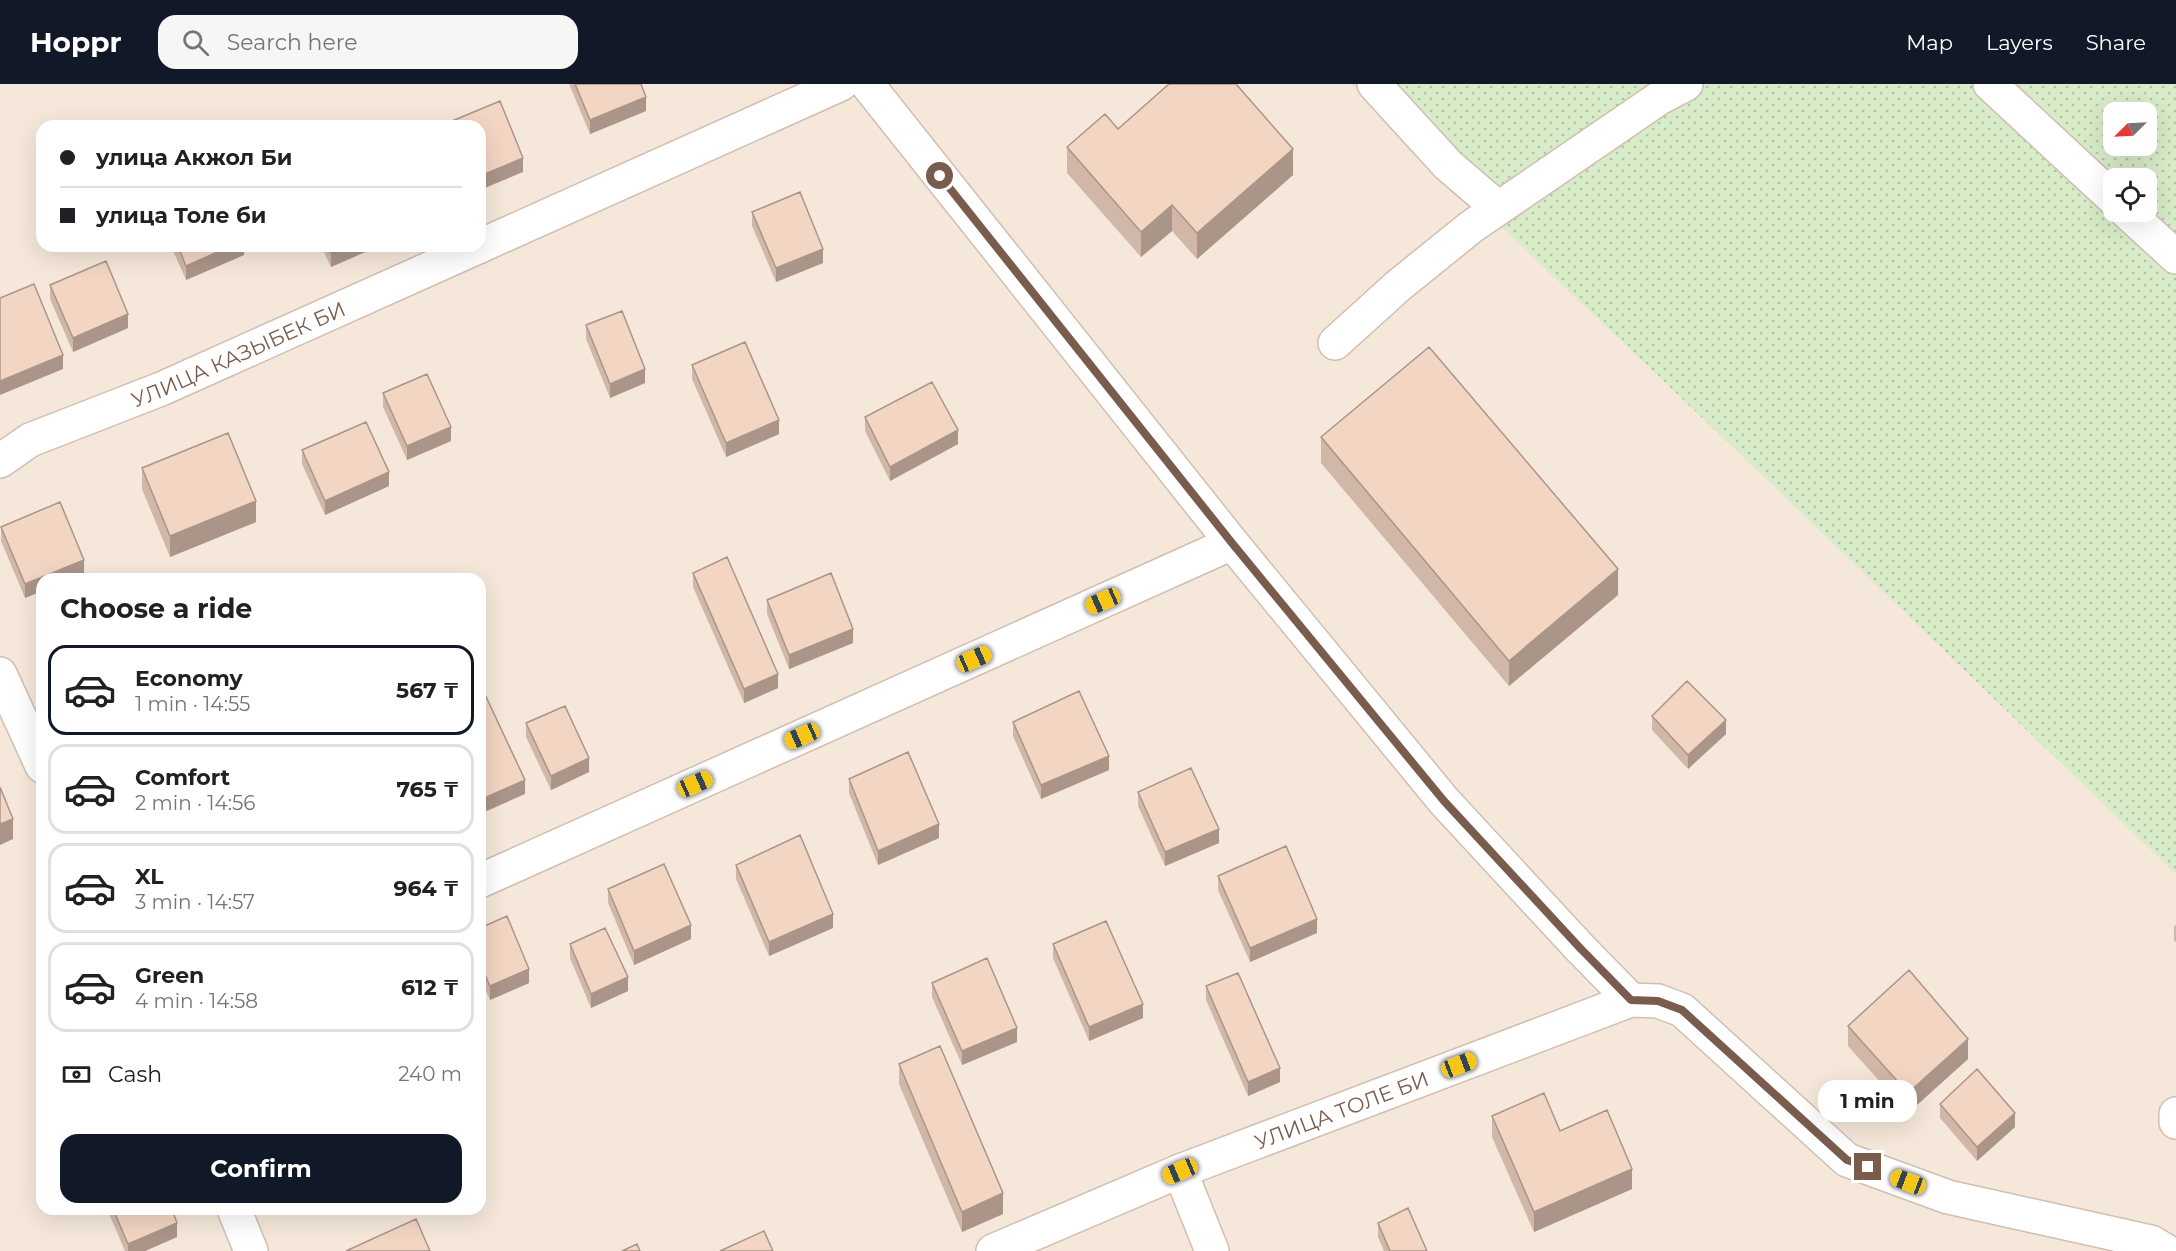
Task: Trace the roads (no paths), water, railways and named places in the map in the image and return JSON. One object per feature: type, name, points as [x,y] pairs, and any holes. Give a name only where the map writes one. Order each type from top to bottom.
[{"type":"street","name":"УЛИЦА КАЗЫБЕК БИ","points":[[486,243],[841,84]]},
{"type":"street","points":[[867,84],[1232,543],[1444,801],[1631,1000]]},
{"type":"street","points":[[1374,84],[1448,165],[1498,208]]},
{"type":"street","points":[[1335,343],[1398,286],[1471,227],[1661,97],[1686,84]]},
{"type":"street","points":[[1990,84],[2103,189]]},
{"type":"street","points":[[2138,222],[2176,257]]},
{"type":"street","name":"УЛИЦА КАЗЫБЕК БИ","points":[[0,461],[30,440],[161,389],[467,252]]},
{"type":"street","points":[[486,878],[1232,543]]},
{"type":"street","points":[[0,674],[36,753]]},
{"type":"street","name":"УЛИЦА ТОЛЕ БИ","points":[[993,1251],[1180,1171],[1631,1000],[1658,1001],[1682,1010],[1847,1160],[1948,1197],[2151,1242],[2166,1251]]},
{"type":"street","points":[[2176,1114],[2176,1122]]},
{"type":"street","points":[[1180,1171],[1212,1251]]},
{"type":"street","points":[[236,1215],[251,1251]]}]
